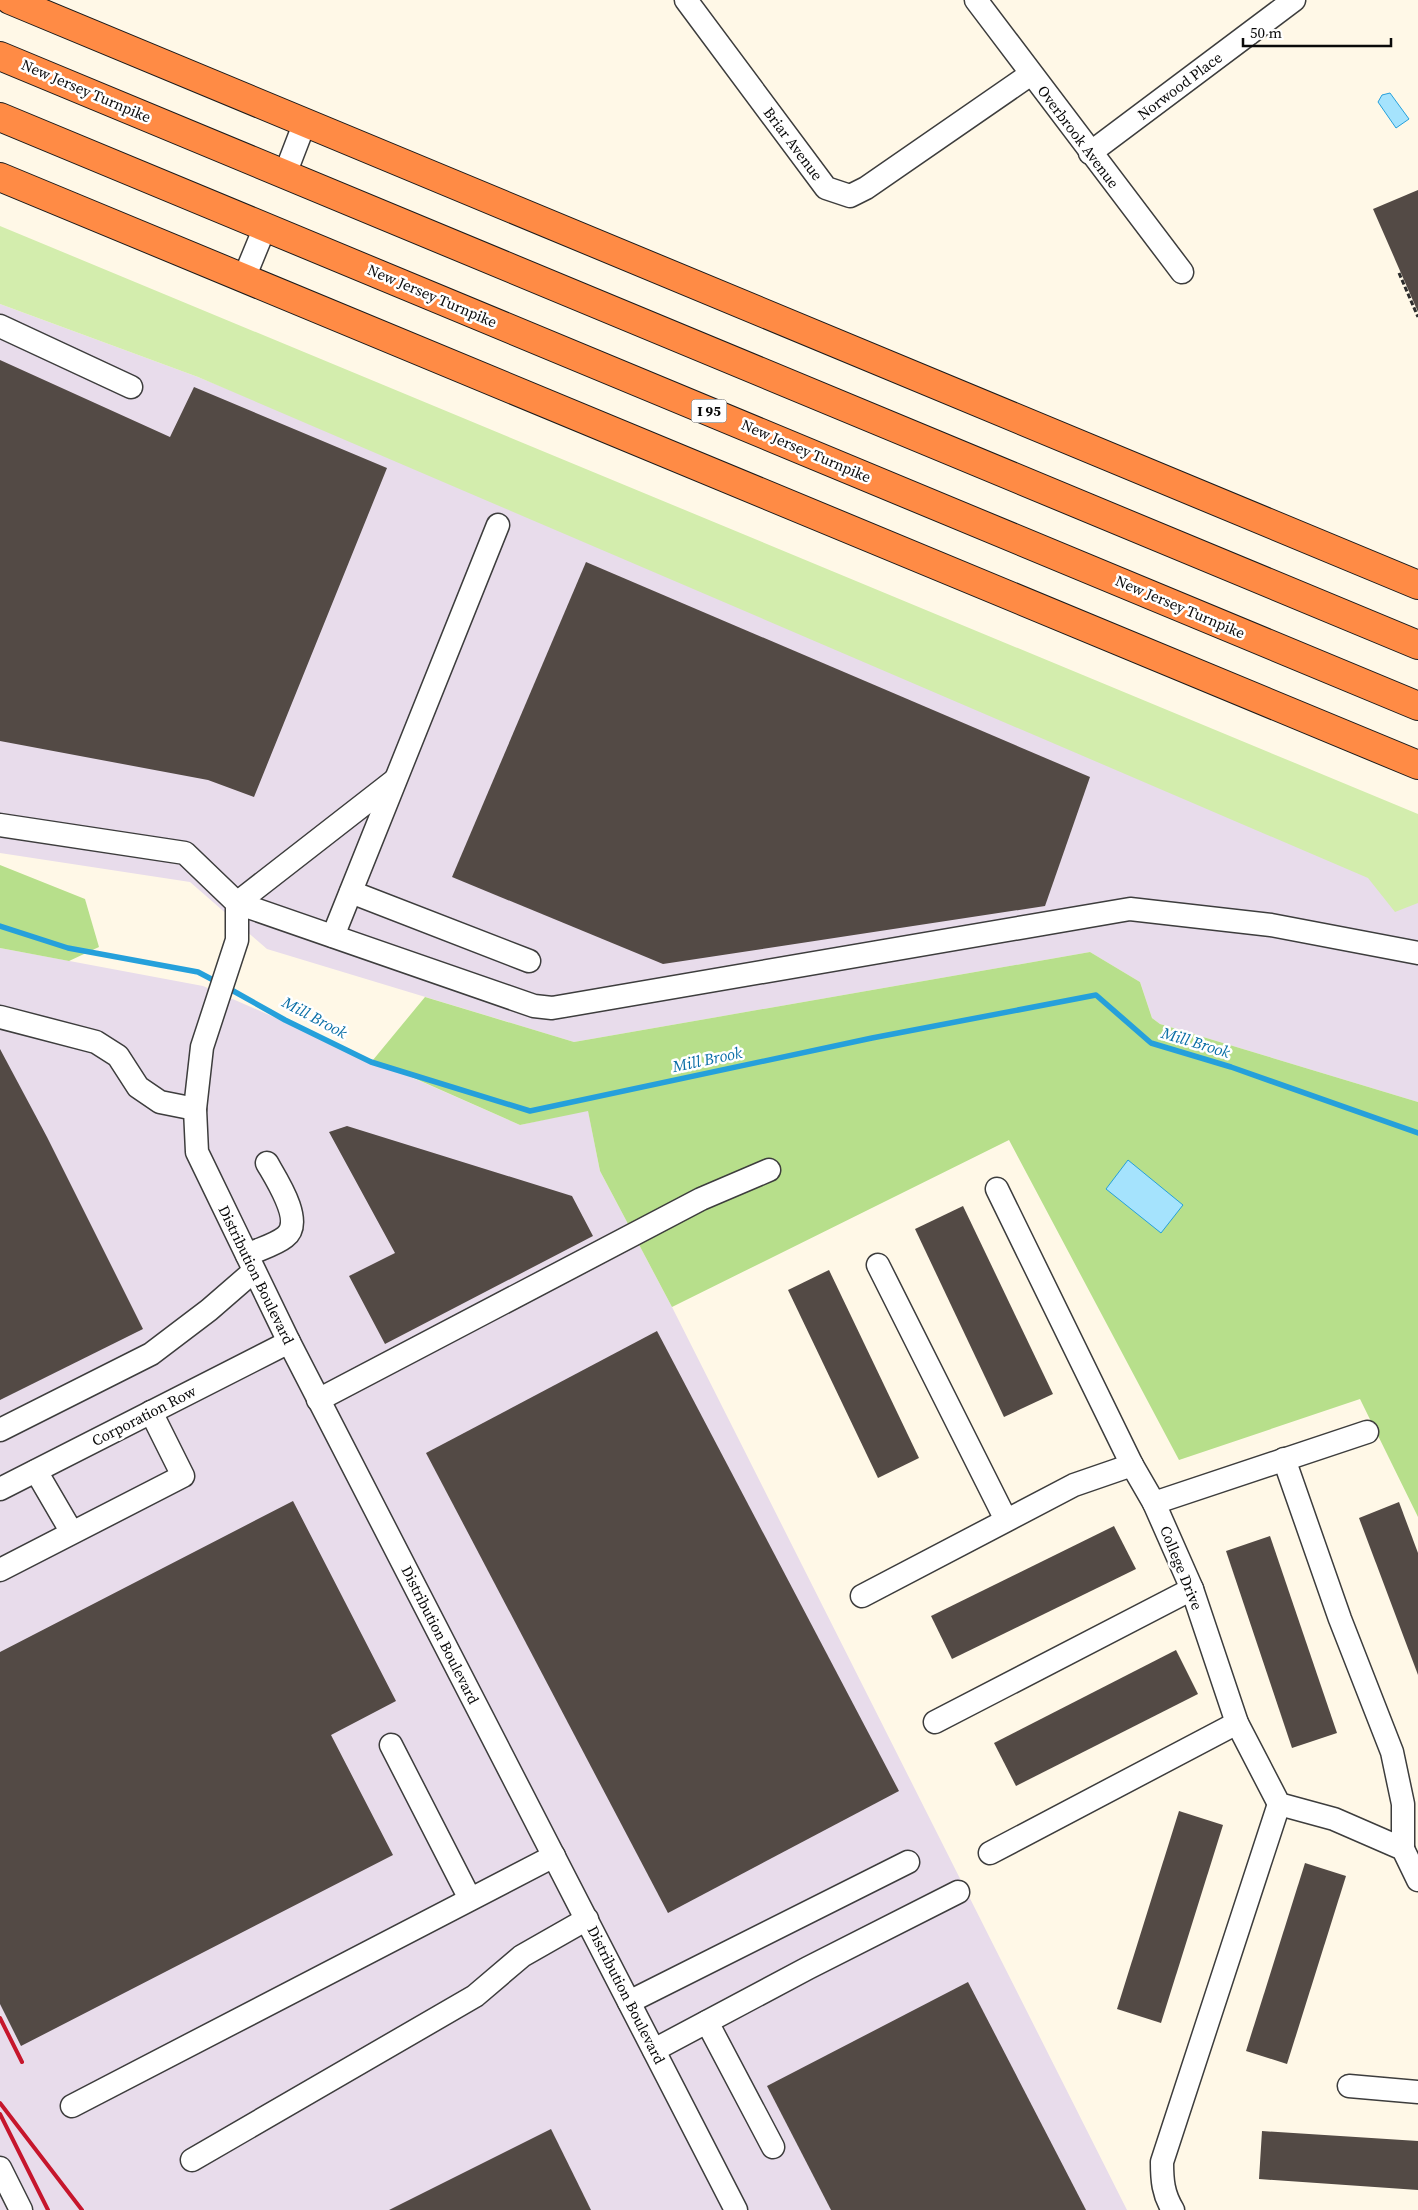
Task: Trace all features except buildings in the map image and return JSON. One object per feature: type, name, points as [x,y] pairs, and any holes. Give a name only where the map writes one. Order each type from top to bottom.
[{"type":"highway","points":[[10,0],[1418,585]]},
{"type":"highway","name":"New Jersey Turnpike","points":[[0,56],[1418,645]]},
{"type":"highway","name":"New Jersey Turnpike","points":[[0,117],[1418,706]]},
{"type":"highway","points":[[0,177],[1418,765]]},
{"type":"street","name":"Briar Avenue","points":[[686,0],[826,188],[850,196],[866,188],[1031,74]]},
{"type":"street","name":"Overbrook Avenue","points":[[976,0],[1182,272]]},
{"type":"street","name":"Norwood Place","points":[[1090,153],[1294,0]]},
{"type":"street","points":[[285,174],[304,122]]},
{"type":"street","points":[[244,278],[265,227]]},
{"type":"street","points":[[0,326],[132,387]]},
{"type":"street","points":[[334,936],[498,525]]},
{"type":"street","points":[[236,904],[396,779]]},
{"type":"street","points":[[0,825],[186,853],[236,904],[534,1006],[552,1008],[1130,909],[1271,925],[1418,953]]},
{"type":"street","points":[[351,892],[529,961]]},
{"type":"street","name":"Distribution Boulevard","points":[[236,904],[237,940],[202,1047],[195,1109],[197,1152],[318,1400],[736,2210]]},
{"type":"street","points":[[0,1017],[96,1042],[118,1056],[138,1087],[160,1102],[195,1109]]},
{"type":"street","points":[[0,1430],[151,1354],[209,1310],[251,1263],[287,1236],[292,1226],[292,1210],[268,1163]]},
{"type":"street","points":[[318,1400],[701,1199],[769,1170]]},
{"type":"street","name":"College Drive","points":[[997,1189],[1132,1465],[1154,1503],[1192,1589],[1237,1723],[1279,1804]]},
{"type":"street","points":[[878,1265],[1006,1520]]},
{"type":"street","name":"Corporation Row","points":[[0,1489],[289,1342]]},
{"type":"street","points":[[0,1570],[183,1476],[151,1412]]},
{"type":"street","points":[[1154,1503],[1367,1432]]},
{"type":"street","points":[[1284,1459],[1340,1619],[1392,1752],[1403,1804],[1403,1849],[1418,1880]]},
{"type":"street","points":[[862,1596],[1074,1486],[1132,1465]]},
{"type":"street","points":[[36,1471],[72,1532]]},
{"type":"street","points":[[935,1722],[1192,1589]]},
{"type":"street","points":[[990,1853],[1237,1723]]},
{"type":"street","points":[[391,1745],[470,1899]]},
{"type":"street","points":[[1173,2210],[1162,2185],[1162,2162],[1279,1804],[1334,1820],[1403,1849]]},
{"type":"street","points":[[72,2106],[554,1856]]},
{"type":"street","points":[[629,2002],[908,1862]]},
{"type":"street","points":[[654,2050],[958,1892]]},
{"type":"street","points":[[192,2160],[475,1996],[522,1956],[587,1919]]},
{"type":"street","points":[[707,2022],[774,2147]]},
{"type":"street","points":[[1349,2086],[1418,2092]]},
{"type":"street","points":[[0,2168],[21,2210]]},
{"type":"path","points":[[1399,273],[1418,317]]},
{"type":"shaded area","points":[[0,304],[198,377],[1418,878],[1418,1102],[1160,1024],[1152,1018],[1140,982],[1090,952],[574,1042],[267,949],[190,882],[0,853]]},
{"type":"shaded area","points":[[0,948],[203,986],[520,1125],[588,1110],[600,1171],[672,1307],[1127,2210],[0,2210]]},
{"type":"green space","points":[[0,226],[1418,814],[1418,903],[1395,912],[1368,878],[198,377],[0,304]]},
{"type":"green space","points":[[0,865],[85,899],[99,947],[69,961],[0,948]]},
{"type":"green space","points":[[1090,952],[1140,982],[1152,1018],[1160,1024],[1418,1102],[1418,1517],[1360,1399],[1179,1460],[1009,1140],[672,1307],[600,1171],[588,1111],[520,1125],[373,1060],[425,997],[574,1042]]},
{"type":"water","points":[[1390,93],[1409,119],[1396,128],[1378,102],[1382,95]]},
{"type":"water","points":[[1128,1160],[1183,1205],[1161,1233],[1106,1189]]},
{"type":"waterway","name":"Mill Brook","points":[[0,926],[68,948],[198,972],[217,982]]},
{"type":"waterway","name":"Mill Brook","points":[[228,988],[285,1020],[371,1062],[530,1111],[872,1038],[1096,995],[1151,1043],[1231,1067],[1418,1133]]},
{"type":"railway","points":[[0,2018],[22,2062]]},
{"type":"railway","points":[[0,2103],[82,2210]]},
{"type":"railway","points":[[0,2114],[48,2210]]}]
